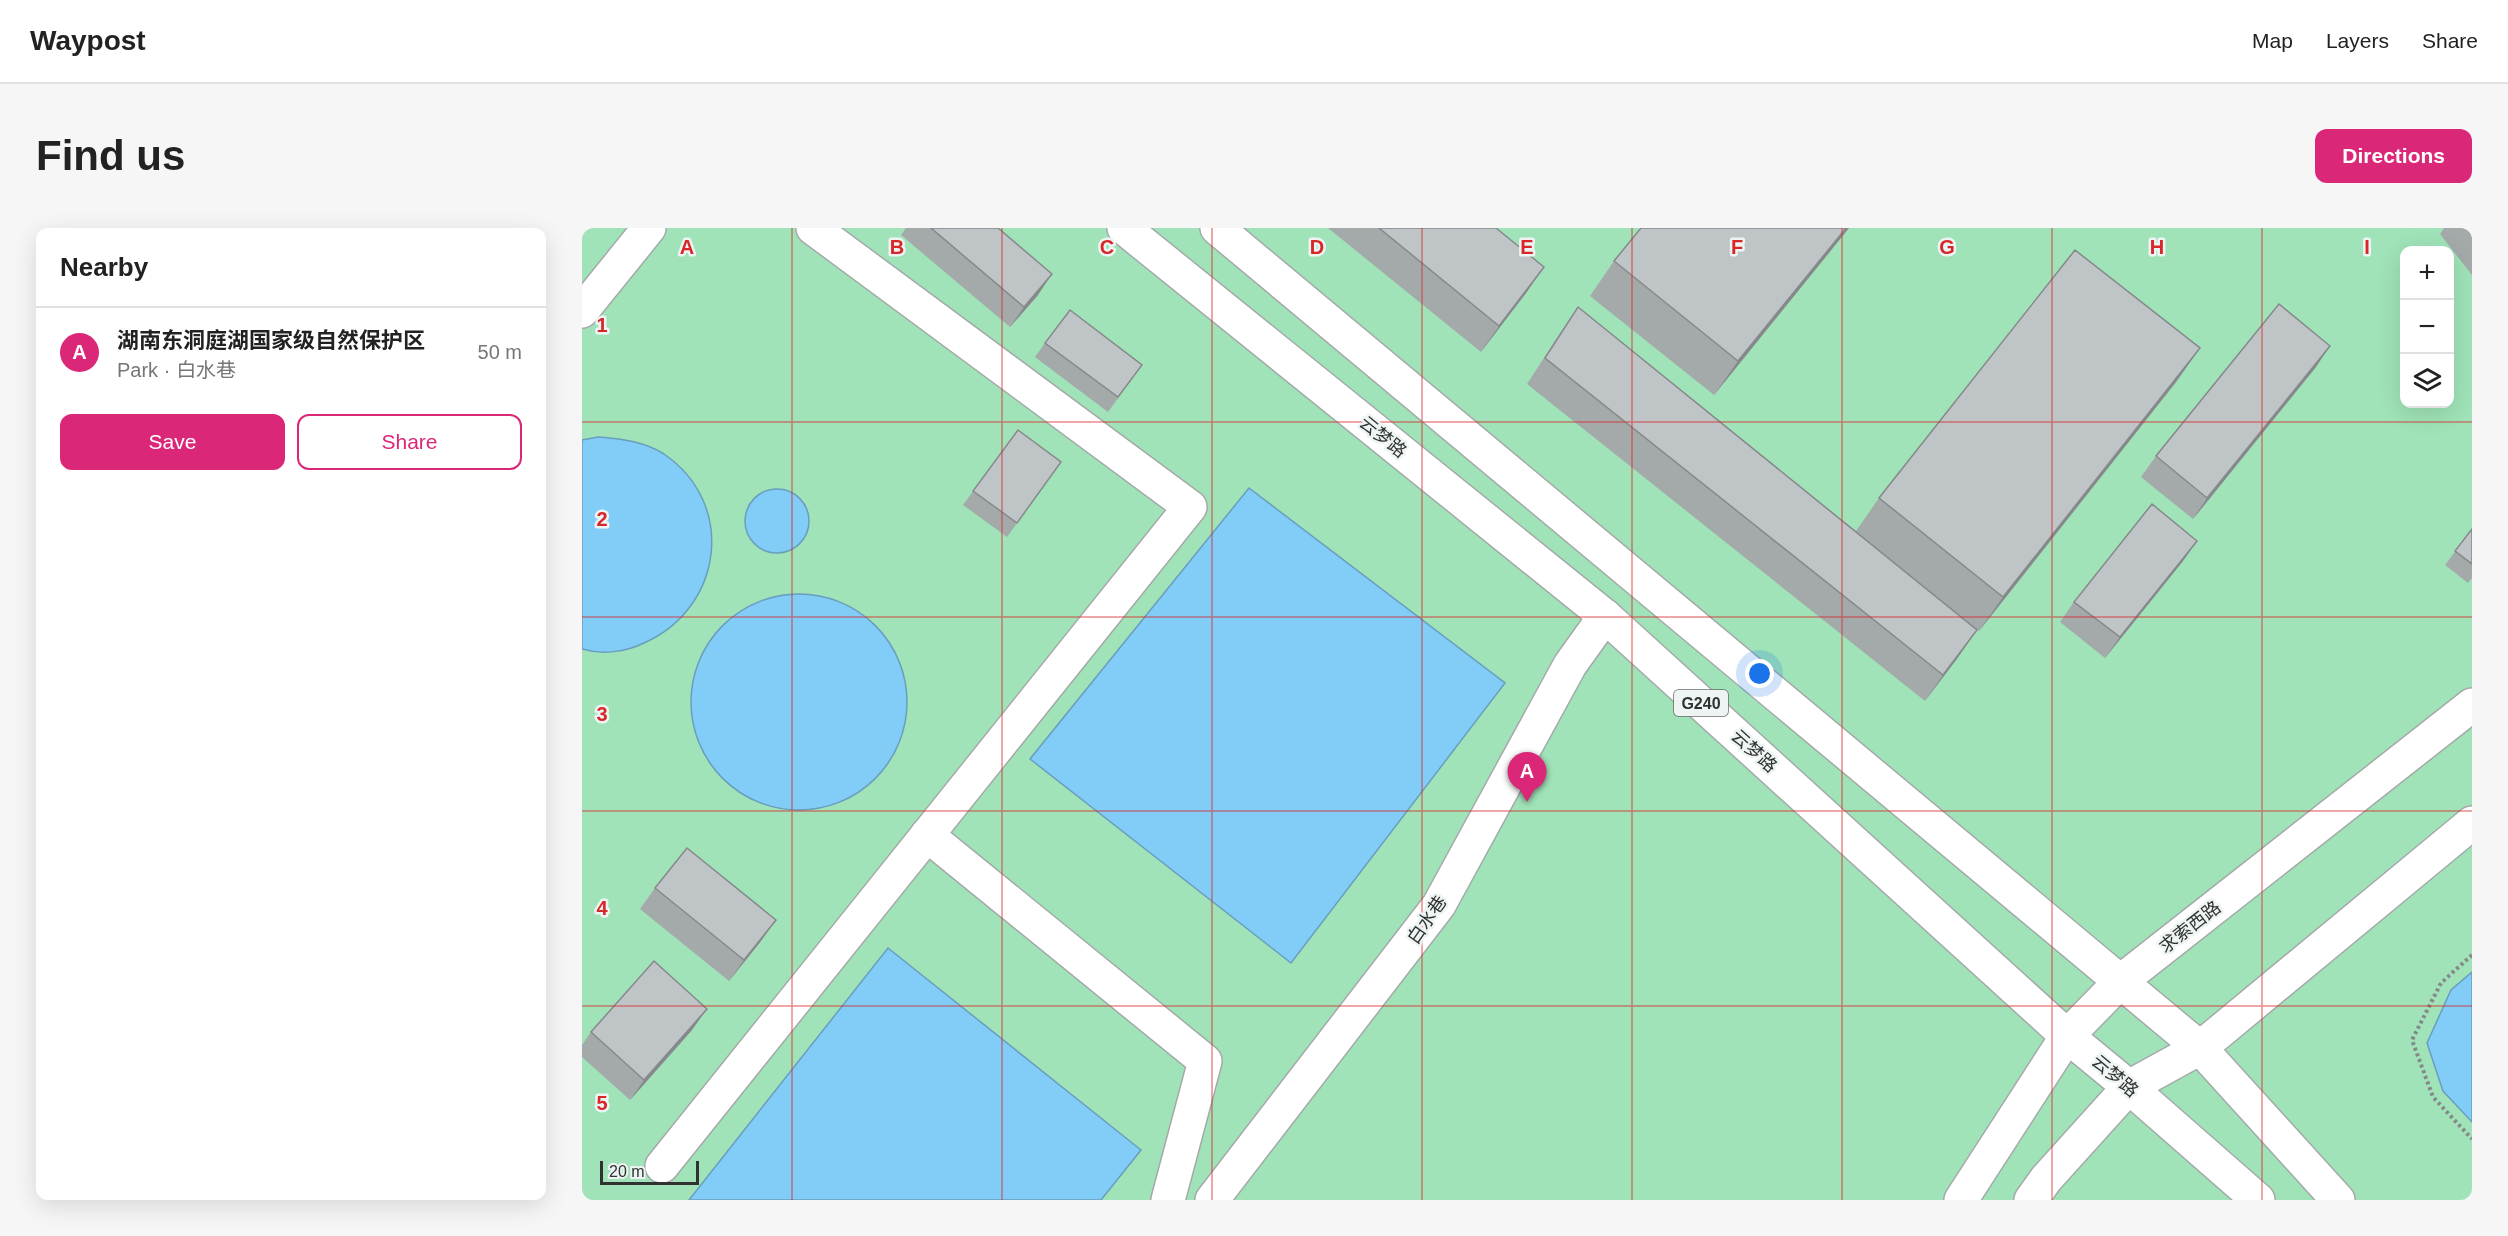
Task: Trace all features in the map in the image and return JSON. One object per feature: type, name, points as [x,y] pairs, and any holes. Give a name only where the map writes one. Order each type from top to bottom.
[{"type":"main road","points":[[582,311],[648,228]]},
{"type":"main road","points":[[662,1166],[1190,507],[813,228]]},
{"type":"main road","name":"云梦路","points":[[1124,228],[1605,616],[2067,1036],[2258,1200]]},
{"type":"main road","points":[[1216,228],[2200,1048],[2338,1200]]},
{"type":"main road","name":"白水巷","points":[[1212,1200],[1439,905],[1570,665],[1605,616]]},
{"type":"main road","name":"求索西路","points":[[1961,1200],[2067,1036],[2121,981],[2472,705]]},
{"type":"main road","points":[[2031,1200],[2046,1179],[2129,1087],[2200,1048],[2472,823]]},
{"type":"main road","points":[[927,836],[1205,1060],[1168,1200]]},
{"type":"path","points":[[2472,955],[2440,983],[2412,1040],[2433,1097],[2472,1139]]},
{"type":"green space","points":[[582,228],[2472,228],[2472,1200],[582,1200]]},
{"type":"water","points":[[598,437],[640,443],[664,454],[687,475],[703,500],[711,527],[711,554],[704,581],[691,606],[671,627],[644,643],[606,652],[582,649],[582,440]]},
{"type":"water","points":[[1249,488],[1505,683],[1291,963],[1030,759]]},
{"type":"water","points":[[777,489],[789,491],[800,498],[807,509],[809,521],[807,533],[800,544],[789,551],[777,553],[765,551],[754,544],[747,533],[745,521],[747,509],[754,498],[765,491]]},
{"type":"water","points":[[799,594],[820,596],[840,602],[859,612],[882,633],[899,661],[905,681],[907,702],[905,723],[899,743],[889,762],[868,785],[840,802],[820,808],[799,810],[778,808],[758,802],[739,792],[716,771],[699,743],[693,723],[691,702],[693,681],[699,661],[709,642],[730,619],[758,602],[778,596]]},
{"type":"water","points":[[888,948],[1141,1150],[1101,1200],[689,1200]]},
{"type":"water","points":[[2472,972],[2472,1122],[2443,1091],[2427,1043],[2451,990]]},
{"type":"building","points":[[931,228],[998,228],[1052,274],[1024,307]]},
{"type":"building","points":[[1379,228],[1496,228],[1544,267],[1499,326]]},
{"type":"building","points":[[1641,228],[1846,228],[1738,361],[1614,261]]},
{"type":"building","points":[[2075,250],[2200,348],[2003,597],[1879,498]]},
{"type":"building","points":[[2279,304],[2330,346],[2207,498],[2156,456]]},
{"type":"building","points":[[1578,307],[1977,630],[1943,675],[1545,358]]},
{"type":"building","points":[[1070,310],[1142,365],[1118,397],[1045,343]]},
{"type":"building","points":[[1018,430],[1061,462],[1017,523],[973,491]]},
{"type":"building","points":[[2152,504],[2197,541],[2120,637],[2074,602]]},
{"type":"building","points":[[2472,529],[2472,564],[2455,551]]},
{"type":"building","points":[[687,848],[776,920],[744,960],[655,888]]},
{"type":"building","points":[[654,961],[707,1009],[644,1080],[591,1032]]},
{"type":"place","name":"湖南东洞庭湖国家级自然保护区","points":[[1527,802]]}]
